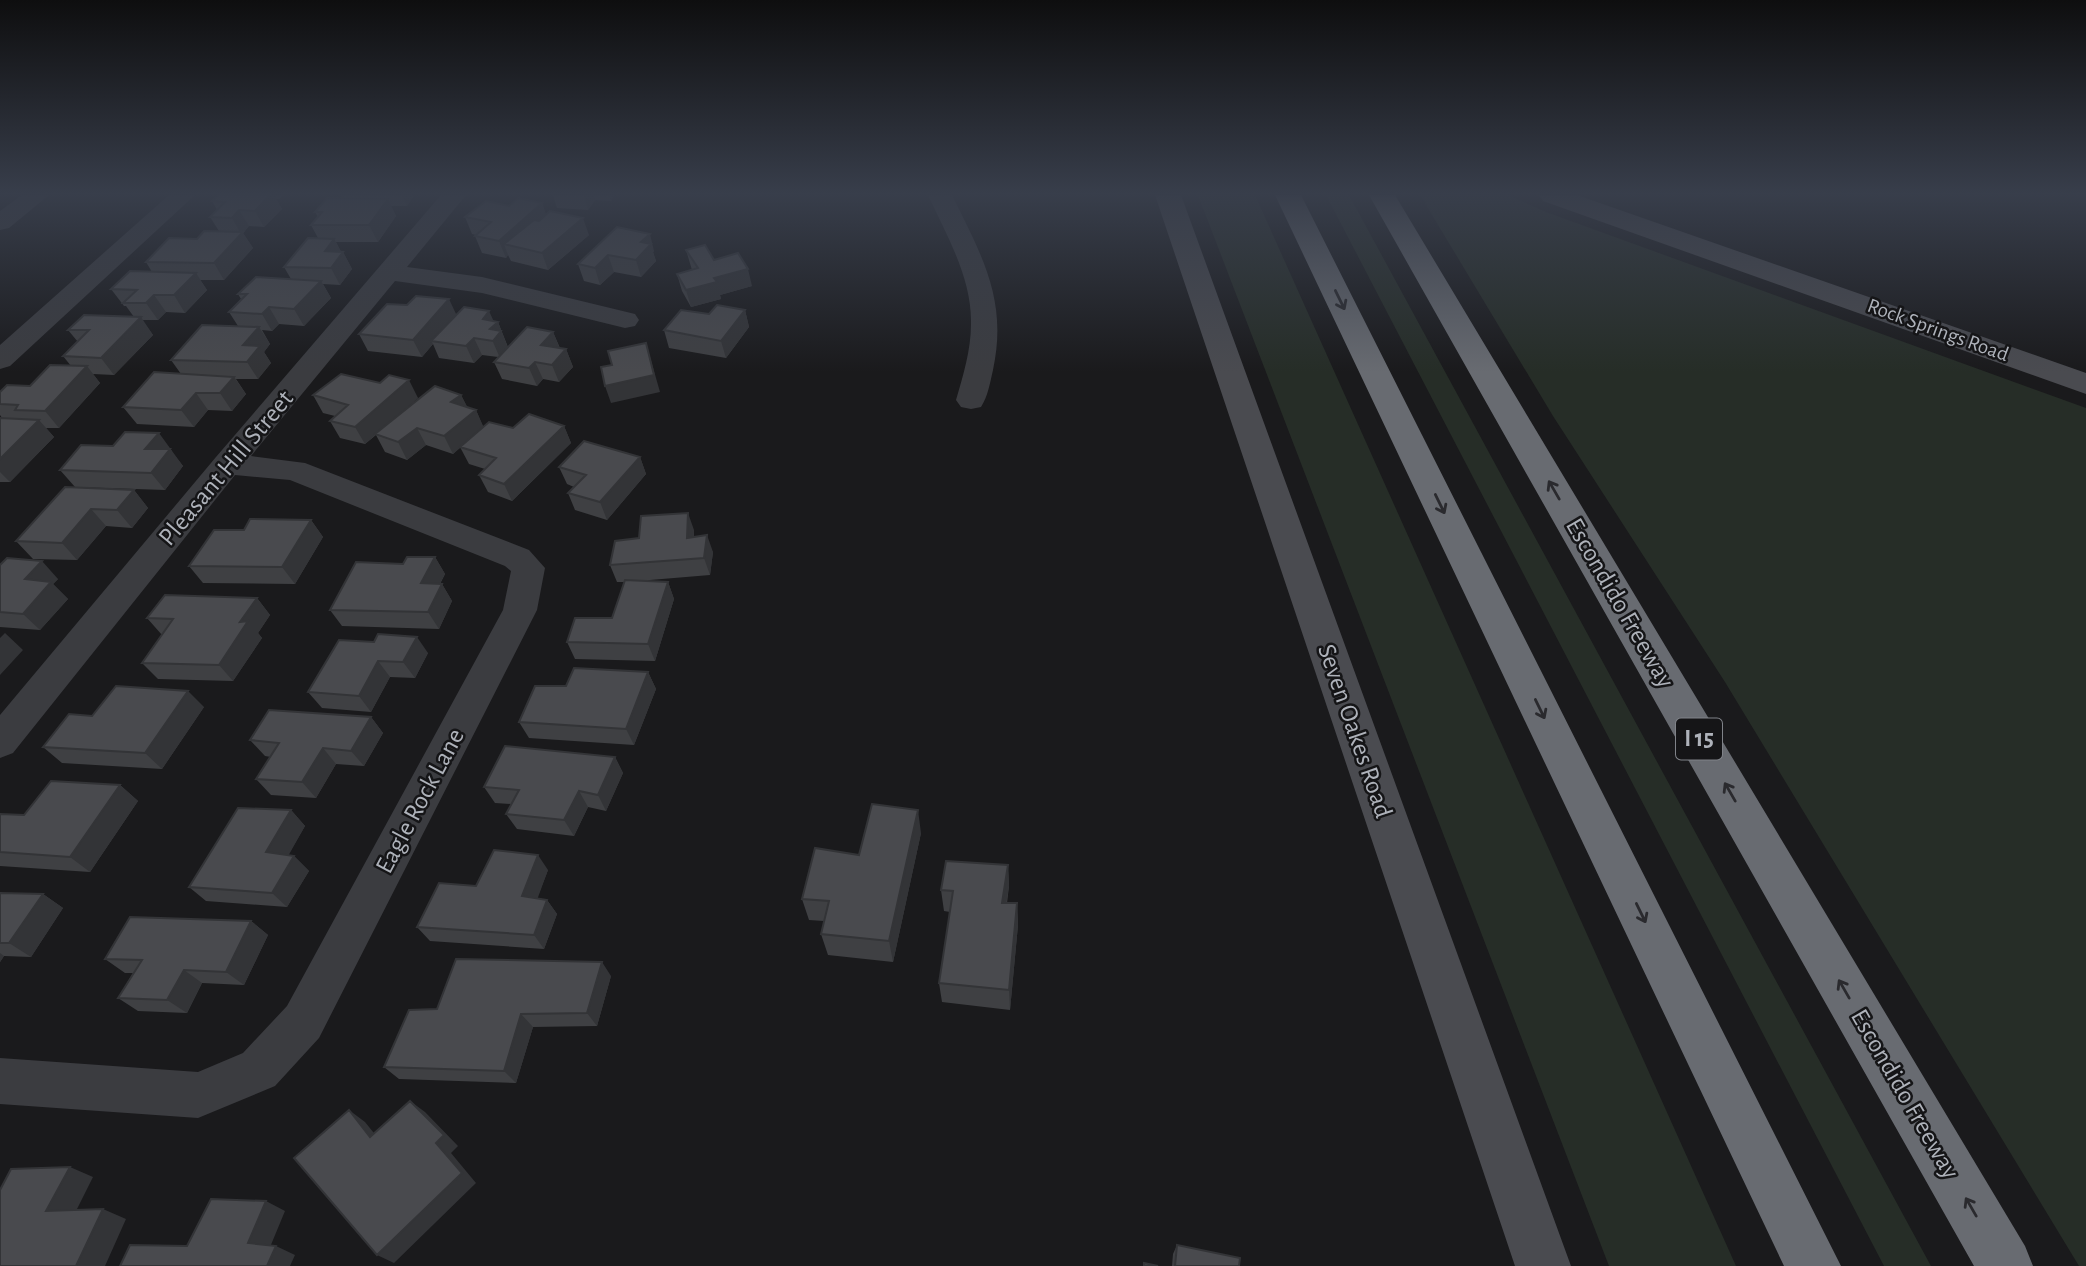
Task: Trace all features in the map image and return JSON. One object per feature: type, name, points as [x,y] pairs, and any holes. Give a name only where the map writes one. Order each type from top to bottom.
[{"type":"highway","points":[[1317,254],[1813,1266]]},
{"type":"highway","name":"Escondido Freeway","points":[[1416,254],[2005,1266]]},
{"type":"street","points":[[0,360],[117,254]]},
{"type":"street","name":"Pleasant Hill Street","points":[[0,742],[227,464],[406,254]]},
{"type":"street","points":[[968,254],[983,302],[982,353],[971,400]]},
{"type":"street","name":"Seven Oakes Road","points":[[1189,254],[1543,1266]]},
{"type":"street","name":"Rock Springs Road","points":[[1719,254],[2086,384]]},
{"type":"street","points":[[390,273],[482,285],[625,320]]},
{"type":"street","name":"Eagle Rock Lane","points":[[0,1081],[198,1095],[259,1070],[303,1022],[520,610],[528,568],[517,558],[294,470],[227,464]]},
{"type":"shaded area","points":[[1221,254],[1282,254],[1736,1266],[1609,1266]]},
{"type":"shaded area","points":[[1357,254],[1381,254],[1931,1266],[1884,1266]]},
{"type":"shaded area","points":[[1456,254],[1662,254],[2086,408],[2086,1266],[2079,1266],[1725,682],[1553,416]]},
{"type":"building","points":[[154,254],[222,254],[214,263],[146,262]]},
{"type":"building","points":[[295,254],[341,254],[331,268],[284,267]]},
{"type":"building","points":[[588,254],[642,254],[636,260],[608,255],[595,268],[578,264]]},
{"type":"building","points":[[689,254],[710,254],[714,260],[739,254],[748,269],[714,278],[717,282],[686,290],[677,274],[698,268]]},
{"type":"building","points":[[130,271],[196,273],[174,295],[154,295],[146,303],[123,303],[137,290],[111,289]]},
{"type":"building","points":[[256,277],[321,281],[294,309],[269,307],[262,314],[229,312],[247,294],[238,294]]},
{"type":"building","points":[[416,296],[449,299],[413,340],[359,334],[387,304],[407,305]]},
{"type":"building","points":[[717,305],[745,310],[721,341],[664,330],[681,310],[709,314]]},
{"type":"building","points":[[464,307],[489,311],[483,319],[498,322],[490,329],[501,331],[493,341],[474,338],[466,346],[431,341]]},
{"type":"building","points":[[84,315],[141,317],[101,358],[63,356],[89,330],[68,330]]},
{"type":"building","points":[[202,325],[259,327],[243,345],[260,346],[247,362],[171,360]]},
{"type":"building","points":[[527,327],[553,332],[541,345],[566,349],[552,365],[535,362],[529,368],[494,362]]},
{"type":"building","points":[[646,343],[654,375],[605,386],[601,367],[612,365],[608,351]]},
{"type":"building","points":[[50,365],[87,366],[45,411],[15,410],[18,405],[0,404],[0,392],[7,385],[30,386]]},
{"type":"building","points":[[154,372],[234,377],[220,393],[196,393],[181,410],[123,407]]},
{"type":"building","points":[[341,374],[380,383],[389,375],[409,380],[355,427],[330,421],[348,405],[313,395]]},
{"type":"building","points":[[435,386],[461,395],[451,402],[476,410],[444,436],[417,428],[398,442],[375,434]]},
{"type":"building","points":[[529,414],[564,426],[504,484],[479,475],[496,458],[460,447],[489,422],[513,428]]},
{"type":"building","points":[[0,418],[39,420],[0,459]]},
{"type":"building","points":[[125,432],[159,433],[145,449],[170,449],[151,473],[60,470],[81,445],[113,446]]},
{"type":"building","points":[[584,441],[640,457],[600,502],[568,493],[586,475],[559,467]]},
{"type":"building","points":[[65,487],[134,490],[117,510],[91,509],[62,543],[16,541]]},
{"type":"building","points":[[688,513],[687,538],[707,535],[704,558],[610,565],[615,541],[639,538],[641,516]]},
{"type":"building","points":[[250,519],[311,520],[282,567],[189,566],[214,530],[244,530]]},
{"type":"building","points":[[407,557],[435,557],[421,583],[442,584],[428,612],[330,610],[356,562],[403,564]]},
{"type":"building","points":[[7,558],[42,561],[25,579],[51,582],[23,614],[0,612],[0,565]]},
{"type":"building","points":[[625,580],[668,582],[648,644],[567,642],[575,618],[612,618]]},
{"type":"building","points":[[165,595],[257,598],[240,622],[248,621],[219,665],[142,663],[173,619],[147,618]]},
{"type":"building","points":[[378,634],[417,637],[403,662],[378,661],[359,696],[308,692],[339,640],[374,642]]},
{"type":"building","points":[[574,668],[648,672],[626,729],[519,722],[535,686],[566,686]]},
{"type":"building","points":[[116,686],[188,691],[145,753],[43,747],[69,714],[92,716]]},
{"type":"building","points":[[269,710],[371,717],[351,751],[323,748],[302,782],[256,779],[279,743],[250,740]]},
{"type":"building","points":[[505,746],[615,757],[598,795],[579,791],[564,820],[506,814],[519,790],[484,787]]},
{"type":"building","points":[[51,781],[120,785],[70,857],[0,852],[0,814],[24,815]]},
{"type":"building","points":[[872,804],[918,810],[889,941],[821,934],[829,901],[802,899],[815,848],[859,855]]},
{"type":"building","points":[[238,808],[291,810],[266,852],[294,856],[272,893],[189,887]]},
{"type":"building","points":[[494,850],[538,855],[522,896],[547,900],[534,935],[417,927],[439,883],[476,886]]},
{"type":"building","points":[[946,861],[1008,865],[1002,903],[1017,903],[1009,990],[939,983],[953,891],[941,890]]},
{"type":"building","points":[[0,893],[43,894],[9,943],[0,943]]},
{"type":"building","points":[[130,917],[251,921],[226,972],[184,970],[167,1000],[118,998],[142,960],[105,959]]},
{"type":"building","points":[[456,959],[602,962],[587,1013],[521,1014],[504,1071],[384,1067],[409,1010],[437,1009]]},
{"type":"building","points":[[410,1101],[444,1135],[436,1143],[462,1173],[377,1255],[294,1158],[349,1110],[370,1137]]},
{"type":"building","points":[[70,1167],[46,1211],[103,1209],[76,1266],[0,1266],[0,1190],[11,1169]]},
{"type":"building","points":[[211,1199],[266,1201],[248,1243],[276,1246],[267,1266],[120,1266],[130,1245],[187,1246]]},
{"type":"building","points":[[1177,1245],[1240,1258],[1239,1266],[1175,1266]]}]
